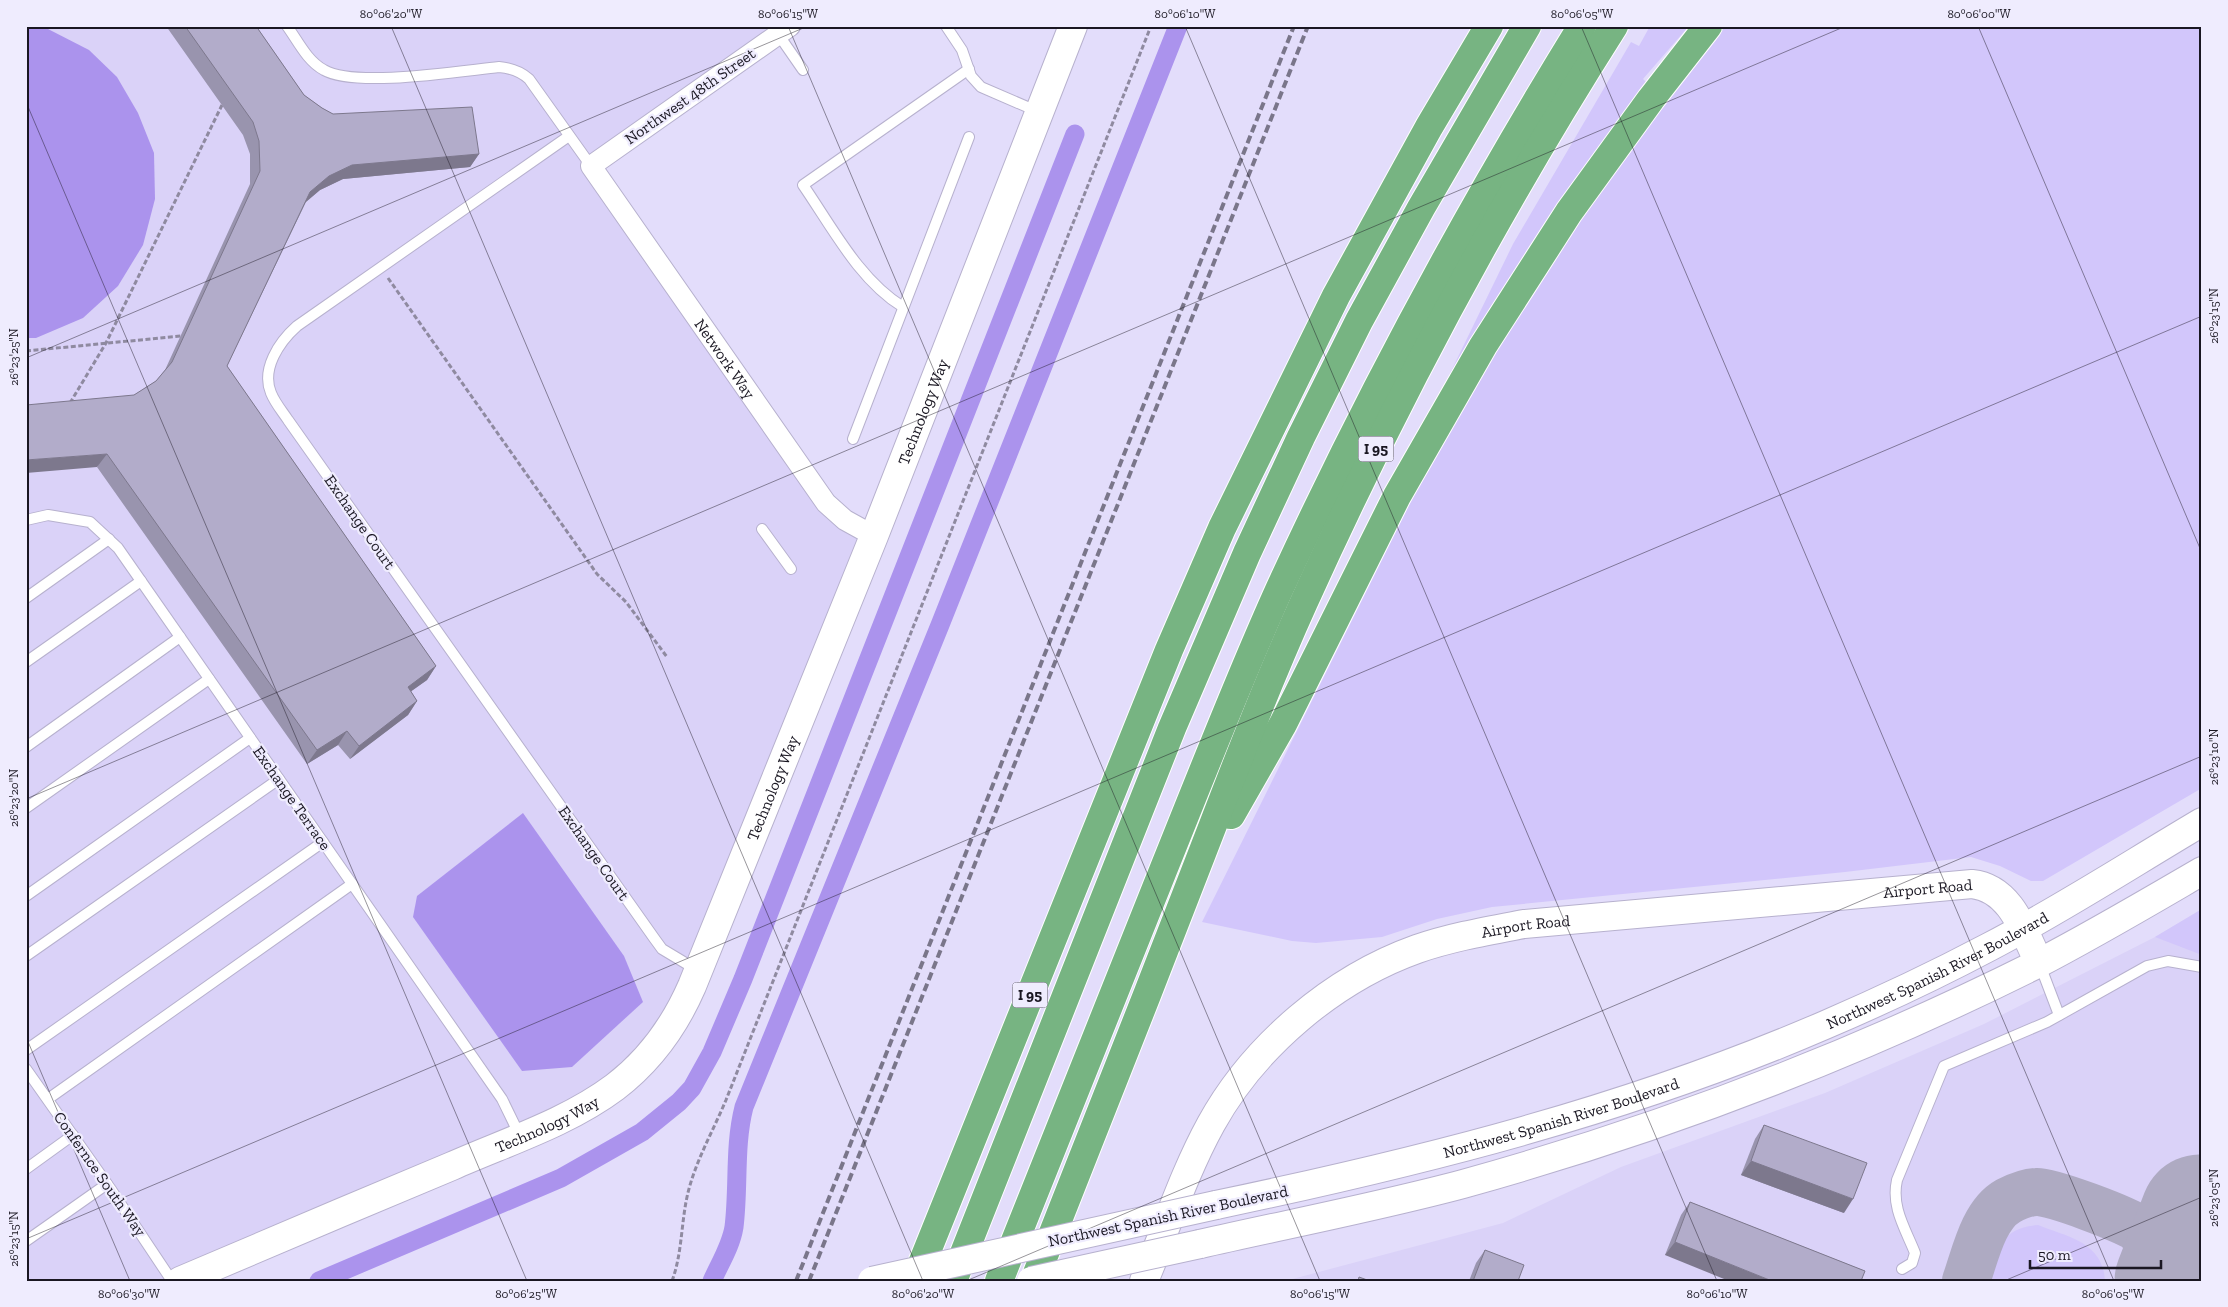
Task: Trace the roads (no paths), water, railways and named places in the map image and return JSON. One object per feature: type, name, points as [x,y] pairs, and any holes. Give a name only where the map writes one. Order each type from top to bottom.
[{"type":"highway","name":"I 95","points":[[915,1281],[1169,650],[1222,528],[1336,296],[1429,127],[1489,26]]},
{"type":"highway","points":[[953,1281],[1172,728],[1247,553],[1301,438],[1364,313],[1425,200],[1527,26]]},
{"type":"highway","points":[[1000,1281],[1222,726],[1305,534],[1341,458],[1422,302],[1515,135],[1582,26]]},
{"type":"highway","name":"I 95","points":[[1033,1281],[1275,668],[1304,601],[1388,425],[1481,250],[1542,144],[1614,26]]},
{"type":"highway","points":[[1186,895],[1283,724],[1397,496],[1483,346],[1569,212],[1651,99],[1708,26]]},
{"type":"street","name":"Technology Way","points":[[180,1281],[520,1136],[583,1107],[630,1074],[657,1046],[685,1001],[698,971],[874,536],[1073,26]]},
{"type":"street","name":"Northwest 48th Street","points":[[590,166],[784,30]]},
{"type":"street","name":"Network Way","points":[[590,166],[826,503],[838,516],[874,536]]},
{"type":"street","name":"Northwest Spanish River Boulevard","points":[[872,1281],[1341,1178],[1469,1147],[1652,1091],[1827,1024],[1940,972],[2022,929],[2202,822]]},
{"type":"street","name":"Northwest Spanish River Boulevard","points":[[1033,1281],[1460,1184],[1644,1128],[1714,1104],[1867,1044],[2039,963],[2094,934],[2202,871]]},
{"type":"street","name":"Airport Road","points":[[1144,1281],[1194,1159],[1211,1124],[1234,1088],[1256,1060],[1285,1030],[1344,986],[1380,965],[1416,949],[1468,934],[1524,924],[1964,884],[1986,886],[1999,894],[2010,906],[2039,963]]},
{"type":"lane","points":[[287,26],[316,65],[328,72],[344,77],[380,78],[499,68],[514,69],[529,79],[590,166]]},
{"type":"lane","points":[[946,26],[962,50],[968,69],[975,82],[989,92],[1040,112]]},
{"type":"lane","points":[[784,30],[803,70]]},
{"type":"lane","points":[[903,307],[883,294],[869,280],[803,185],[968,69]]},
{"type":"lane","name":"Exchange Court","points":[[569,136],[290,333],[277,349],[268,378],[271,392],[288,420],[654,938],[662,949],[698,971]]},
{"type":"lane","points":[[853,439],[969,137]]},
{"type":"lane","name":"Exchange Terrace","points":[[26,520],[48,514],[90,522],[118,548],[502,1099],[520,1136]]},
{"type":"lane","points":[[762,528],[791,570]]},
{"type":"lane","points":[[26,598],[109,539]]},
{"type":"lane","points":[[26,662],[141,581]]},
{"type":"lane","points":[[26,747],[180,637]]},
{"type":"lane","points":[[26,808],[209,678]]},
{"type":"lane","points":[[26,896],[250,738]]},
{"type":"lane","points":[[26,956],[279,779]]},
{"type":"lane","points":[[26,1050],[323,842]]},
{"type":"lane","points":[[48,1099],[352,884]]},
{"type":"lane","points":[[1902,1269],[1912,1263],[1915,1253],[1896,1208],[1896,1185],[1944,1066],[1953,1060],[2017,1036],[2059,1016],[2158,962],[2178,961],[2202,967]]},
{"type":"lane","points":[[2039,963],[2059,1016]]},
{"type":"lane","name":"Confernce South Way","points":[[26,1069],[172,1281]]},
{"type":"lane","points":[[26,1169],[73,1136]]},
{"type":"lane","points":[[26,1240],[107,1184]]},
{"type":"waterway","points":[[712,1281],[733,1234],[739,1137],[744,1107],[940,625],[1178,26]]},
{"type":"waterway","points":[[319,1281],[561,1178],[642,1132],[679,1102],[692,1088],[712,1052],[743,979],[1075,134]]},
{"type":"railway","points":[[796,1281],[1294,26]]},
{"type":"railway","points":[[809,1281],[1308,26]]}]
